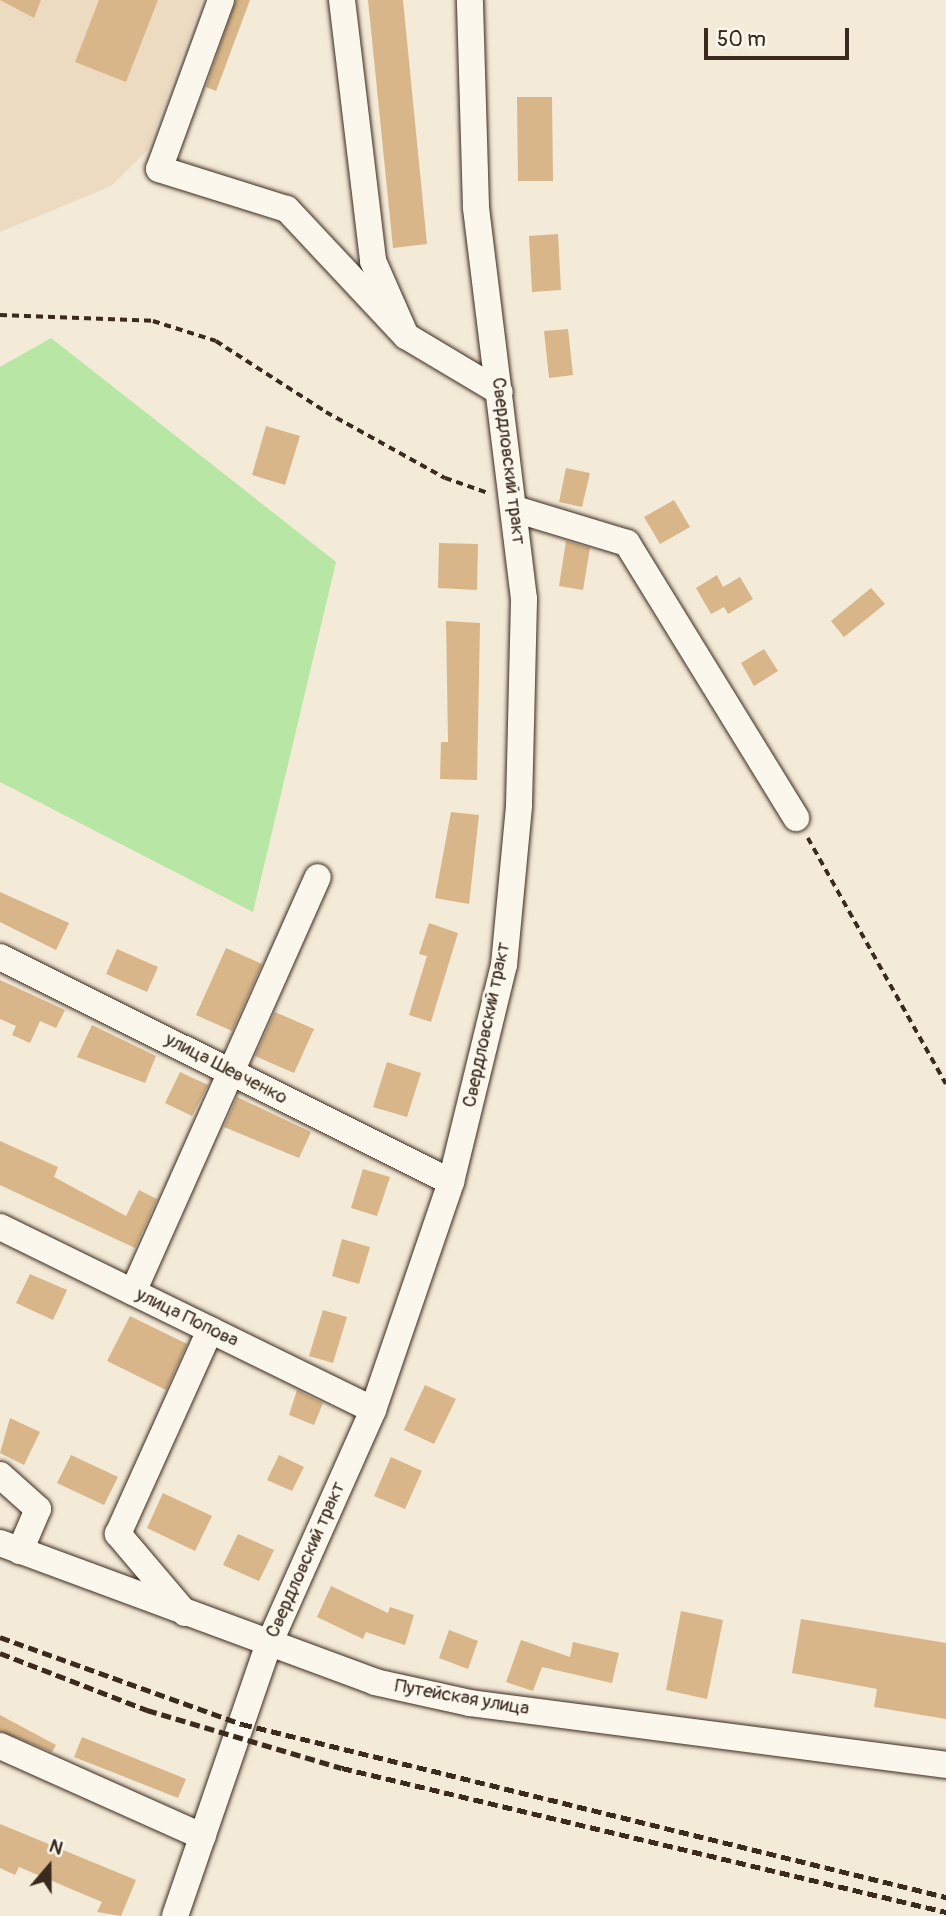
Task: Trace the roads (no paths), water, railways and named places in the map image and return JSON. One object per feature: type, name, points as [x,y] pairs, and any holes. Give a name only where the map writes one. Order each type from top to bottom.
[{"type":"street","points":[[221,0],[159,169],[287,209],[406,336],[500,392]]},
{"type":"street","points":[[342,0],[373,261],[406,336]]},
{"type":"street","name":"Свердловский тракт","points":[[175,1916],[268,1646],[373,1410],[451,1182],[504,964],[519,805],[524,599],[476,207],[470,0]]},
{"type":"street","points":[[515,509],[626,543],[796,817]]},
{"type":"street","points":[[133,1292],[227,1070],[250,1040],[300,908],[318,877]]},
{"type":"street","name":"улица Шевченко","points":[[0,957],[451,1182]]},
{"type":"street","name":"улица Попова","points":[[0,1227],[373,1410]]},
{"type":"street","points":[[186,1615],[118,1534],[210,1330]]},
{"type":"street","points":[[0,1475],[38,1509],[10,1547]]},
{"type":"street","name":"Путейская улица","points":[[10,1547],[268,1646],[375,1682],[470,1703],[946,1765]]},
{"type":"street","points":[[0,1746],[203,1837]]},
{"type":"railway","points":[[0,1637],[242,1724],[946,1897]]},
{"type":"railway","points":[[0,1653],[147,1710],[342,1768],[946,1912]]}]
